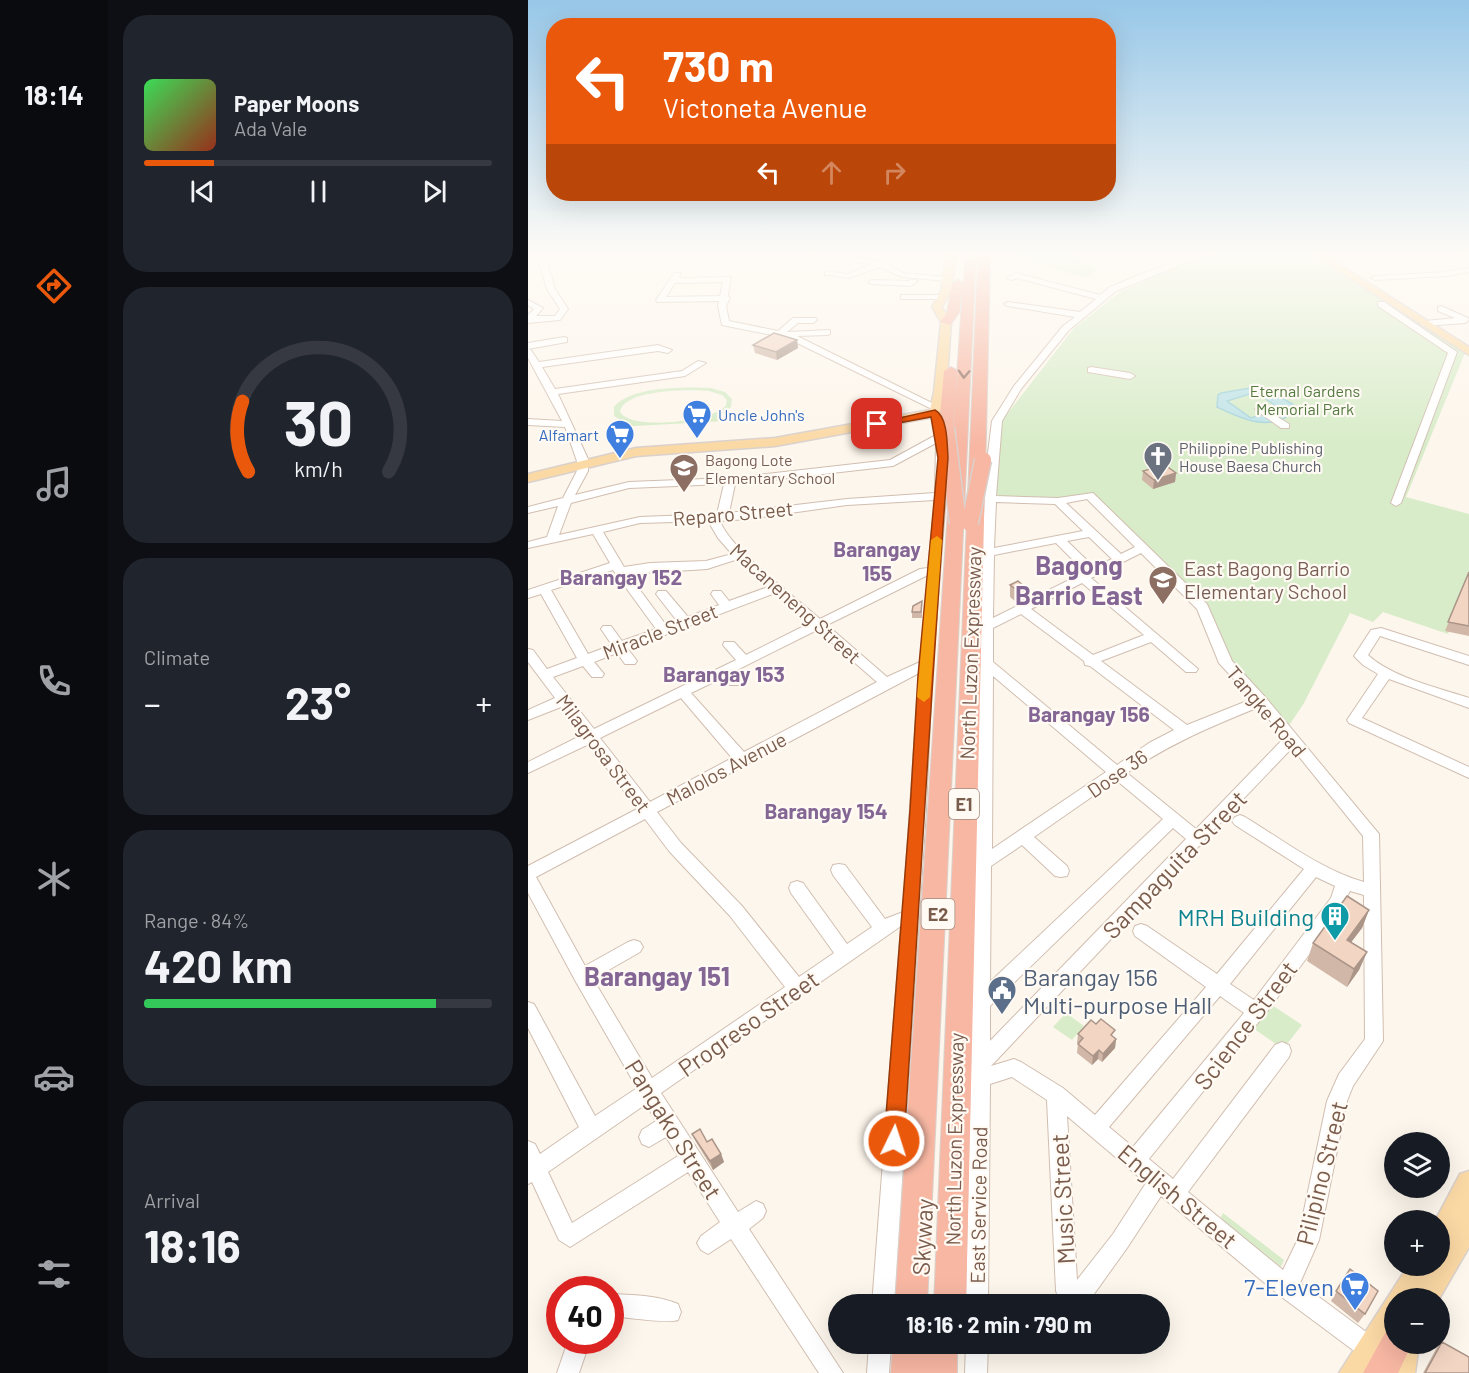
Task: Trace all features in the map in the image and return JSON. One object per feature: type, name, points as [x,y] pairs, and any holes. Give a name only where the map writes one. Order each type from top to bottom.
[{"type":"highway","points":[[952,317],[946,427],[964,523]]},
{"type":"highway","name":"North Luzon Expressway","points":[[912,1294],[967,317]]},
{"type":"highway","name":"North Luzon Expressway","points":[[950,1294],[968,705],[981,413],[982,317]]},
{"type":"highway","points":[[964,523],[983,460],[999,317]]},
{"type":"highway","name":"Skyway","points":[[920,1294],[964,523]]},
{"type":"highway","name":"Skyway","points":[[942,1294],[964,523]]},
{"type":"highway","points":[[908,1373],[909,1354]]},
{"type":"highway","points":[[916,1373],[917,1354]]},
{"type":"highway","points":[[940,1373],[941,1354]]},
{"type":"highway","points":[[949,1354],[949,1373]]},
{"type":"main road","points":[[528,478],[636,452],[800,439],[936,410],[951,324],[945,317]]},
{"type":"main road","points":[[1413,317],[1469,352]]},
{"type":"main road","points":[[1450,1219],[1469,1183]]},
{"type":"main road","points":[[1430,1288],[1469,1222]]},
{"type":"main road","points":[[1401,1373],[1404,1354]]},
{"type":"main road","points":[[1353,1373],[1382,1355]]},
{"type":"street","points":[[529,320],[558,317]]},
{"type":"street","points":[[724,317],[725,322],[783,334],[827,332]]},
{"type":"street","name":"East Service Road","points":[[977,1294],[988,553],[997,422],[1017,388],[1066,328],[1079,317]]},
{"type":"street","points":[[1396,503],[1453,352],[1399,317]]},
{"type":"street","points":[[1426,324],[1465,320],[1459,317]]},
{"type":"street","points":[[783,334],[795,320],[813,320]]},
{"type":"street","points":[[783,334],[936,410],[941,436],[941,496],[926,664],[883,1294]]},
{"type":"street","points":[[528,346],[564,340]]},
{"type":"street","points":[[552,539],[567,500],[585,464],[552,392],[531,358],[658,348],[668,350]]},
{"type":"street","points":[[1439,349],[1450,349]]},
{"type":"street","points":[[552,392],[685,373],[701,363]]},
{"type":"street","points":[[1091,370],[1130,376]]},
{"type":"street","points":[[1431,375],[1444,378]]},
{"type":"street","points":[[1416,409],[1430,413]]},
{"type":"street","points":[[1262,411],[1281,423]]},
{"type":"street","points":[[528,422],[569,429]]},
{"type":"street","points":[[528,510],[629,485],[730,481],[893,463],[941,436]]},
{"type":"street","points":[[718,518],[730,481]]},
{"type":"street","name":"Tangke Road","points":[[1058,501],[1089,495],[1203,607],[1226,663],[1261,701],[1367,828],[1371,834],[1373,849]]},
{"type":"street","name":"Reparo Street","points":[[528,544],[640,520],[718,518],[847,502],[941,496]]},
{"type":"street","points":[[990,499],[1058,501],[1119,559]]},
{"type":"street","name":"Macaneneng Street","points":[[718,518],[717,528],[740,555],[817,625],[886,682]]},
{"type":"street","points":[[596,529],[618,568],[663,630]]},
{"type":"street","points":[[988,553],[1091,533]]},
{"type":"street","points":[[1059,540],[1088,575],[1152,637],[1191,669]]},
{"type":"street","points":[[987,626],[1142,548]]},
{"type":"street","points":[[528,594],[618,568],[707,565],[740,555]]},
{"type":"street","points":[[528,768],[723,671],[771,655],[817,625],[924,572],[933,571]]},
{"type":"street","points":[[544,588],[585,660],[597,674]]},
{"type":"street","name":"Miracle Street","points":[[545,675],[776,588]]},
{"type":"street","points":[[662,594],[685,622]]},
{"type":"street","points":[[717,594],[727,606]]},
{"type":"street","points":[[1023,609],[1090,662],[1185,731]]},
{"type":"street","points":[[607,629],[630,661]]},
{"type":"street","points":[[1469,660],[1381,632],[1376,633],[1361,653],[1363,660],[1386,672],[1469,703]]},
{"type":"street","points":[[1090,662],[1107,653],[1152,637]]},
{"type":"street","points":[[729,645],[747,664]]},
{"type":"street","name":"Milagrosa Street","points":[[528,653],[675,847],[752,930],[797,989]]},
{"type":"street","name":"Malolos Avenue","points":[[528,876],[886,682],[926,664]]},
{"type":"street","points":[[987,664],[1198,840]]},
{"type":"street","points":[[723,671],[735,682]]},
{"type":"street","points":[[1386,672],[1354,720],[1469,773]]},
{"type":"street","points":[[682,691],[742,760]]},
{"type":"street","points":[[528,715],[564,700]]},
{"type":"street","name":"Dose 36","points":[[983,863],[1154,747],[1185,731],[1261,701]]},
{"type":"street","name":"Sampaguita Street","points":[[980,1071],[1292,739]]},
{"type":"street","points":[[982,1002],[1173,819]]},
{"type":"street","points":[[1240,821],[1314,868],[1344,883],[1373,891]]},
{"type":"street","points":[[1023,836],[1061,871]]},
{"type":"street","name":"Pilipino Street","points":[[1287,1287],[1308,1240],[1337,1101],[1346,1080],[1374,1041],[1373,849]]},
{"type":"street","points":[[1095,1129],[1218,986],[1314,868]]},
{"type":"street","points":[[839,870],[883,929]]},
{"type":"street","name":"Pangako Street","points":[[528,876],[582,977],[650,1092],[734,1226],[832,1373]]},
{"type":"street","name":"Science Street","points":[[1135,1160],[1186,1101],[1335,907],[1344,883]]},
{"type":"street","points":[[797,888],[845,956]]},
{"type":"street","name":"Progreso Street","points":[[531,1165],[592,1131],[883,929],[900,918],[910,917]]},
{"type":"street","points":[[1141,931],[1255,1011]]},
{"type":"street","points":[[582,977],[634,947]]},
{"type":"street","points":[[528,1010],[592,1131]]},
{"type":"street","points":[[1167,1187],[1282,1051]]},
{"type":"street","name":"English Street","points":[[980,1071],[1014,1068],[1056,1095],[1287,1287],[1382,1355]]},
{"type":"street","name":"Music Street","points":[[1056,1095],[1067,1292],[1070,1297],[1075,1298],[1081,1293],[1120,1241],[1167,1187]]},
{"type":"street","points":[[649,1137],[670,1123]]},
{"type":"street","points":[[531,1165],[566,1233],[570,1236],[692,1158]]},
{"type":"street","points":[[708,1243],[756,1211]]},
{"type":"street","points":[[624,1306],[670,1312]]},
{"type":"street","points":[[568,1373],[575,1354]]},
{"type":"street","points":[[878,1373],[879,1354]]},
{"type":"street","points":[[976,1354],[976,1373]]},
{"type":"green space","name":"Eternal Gardens Memorial Park","points":[[1088,317],[1410,317],[1465,353],[1406,497],[1469,514],[1469,577],[1448,634],[1383,612],[1373,622],[1350,613],[1304,703],[1288,727],[1239,674],[1227,652],[1209,606],[1089,493],[1063,499],[996,497],[1000,423],[1074,328]]},
{"type":"green space","points":[[711,388],[725,392],[732,399],[731,407],[718,417],[726,418],[726,421],[617,427],[617,424],[625,423],[614,416],[614,407],[633,395],[659,389]],"holes":[[[700,390],[722,395],[727,400],[726,405],[718,411],[690,420],[655,423],[627,418],[620,412],[624,404],[632,399],[658,392]]]},
{"type":"green space","points":[[1266,1001],[1302,1025],[1283,1049],[1247,1024]]},
{"type":"green space","points":[[1066,1013],[1084,1026],[1072,1040],[1053,1027]]},
{"type":"green space","points":[[1223,1213],[1284,1260],[1281,1267],[1220,1219]]},
{"type":"water","points":[[1262,386],[1294,405],[1295,411],[1286,418],[1276,421],[1256,422],[1217,407],[1218,395]],"holes":[[[1256,392],[1280,409],[1251,418],[1227,401]]]},
{"type":"building","points":[[774,333],[797,340],[776,352],[753,345]]},
{"type":"building","points":[[1165,465],[1176,473],[1154,480],[1143,471]]},
{"type":"building","points":[[1469,572],[1469,626],[1448,622]]},
{"type":"building","points":[[1018,581],[1025,587],[1018,591],[1010,585]]},
{"type":"building","points":[[922,601],[921,612],[912,612],[913,606]]},
{"type":"building","points":[[1347,896],[1369,910],[1347,940],[1367,952],[1354,969],[1313,943]]},
{"type":"building","points":[[1101,1019],[1115,1030],[1111,1035],[1116,1039],[1103,1054],[1099,1050],[1093,1056],[1078,1044],[1083,1038],[1078,1034],[1091,1020],[1096,1024]]},
{"type":"building","points":[[700,1129],[707,1142],[712,1139],[721,1154],[710,1161],[692,1134]]},
{"type":"building","points":[[1350,1269],[1378,1291],[1365,1314],[1336,1291]]},
{"type":"building","points":[[1450,1346],[1469,1357],[1469,1373],[1425,1373],[1435,1354],[1450,1354]]},
{"type":"slow traffic","points":[[924,697],[937,540]]},
{"type":"place","name":"Uncle John's","points":[[697,440]]},
{"type":"place","name":"Alfamart","points":[[620,460]]},
{"type":"place","name":"Philippine Publishing House Baesa Church","points":[[1158,482]]},
{"type":"place","name":"Bagong Lote Elementary School","points":[[684,494]]},
{"type":"place","name":"East Bagong Barrio Elementary School","points":[[1163,606]]},
{"type":"place","name":"MRH Building","points":[[1335,942]]},
{"type":"place","name":"Barangay 156 Multi-purpose Hall","points":[[1002,1016]]},
{"type":"place","name":"7-Eleven","points":[[1355,1312]]},
{"type":"district","name":"Barangay 155","points":[[877,560]]},
{"type":"district","name":"Barangay 152","points":[[621,576]]},
{"type":"district","name":"Bagong Barrio East","points":[[1079,579]]},
{"type":"district","name":"Barangay 153","points":[[724,673]]},
{"type":"district","name":"Barangay 156","points":[[1089,713]]},
{"type":"district","name":"Barangay 154","points":[[826,810]]},
{"type":"district","name":"Barangay 151","points":[[657,975]]},
{"type":"route","points":[[877,424],[913,415],[935,413],[940,426],[943,458],[925,676],[918,810],[894,1141]]}]
